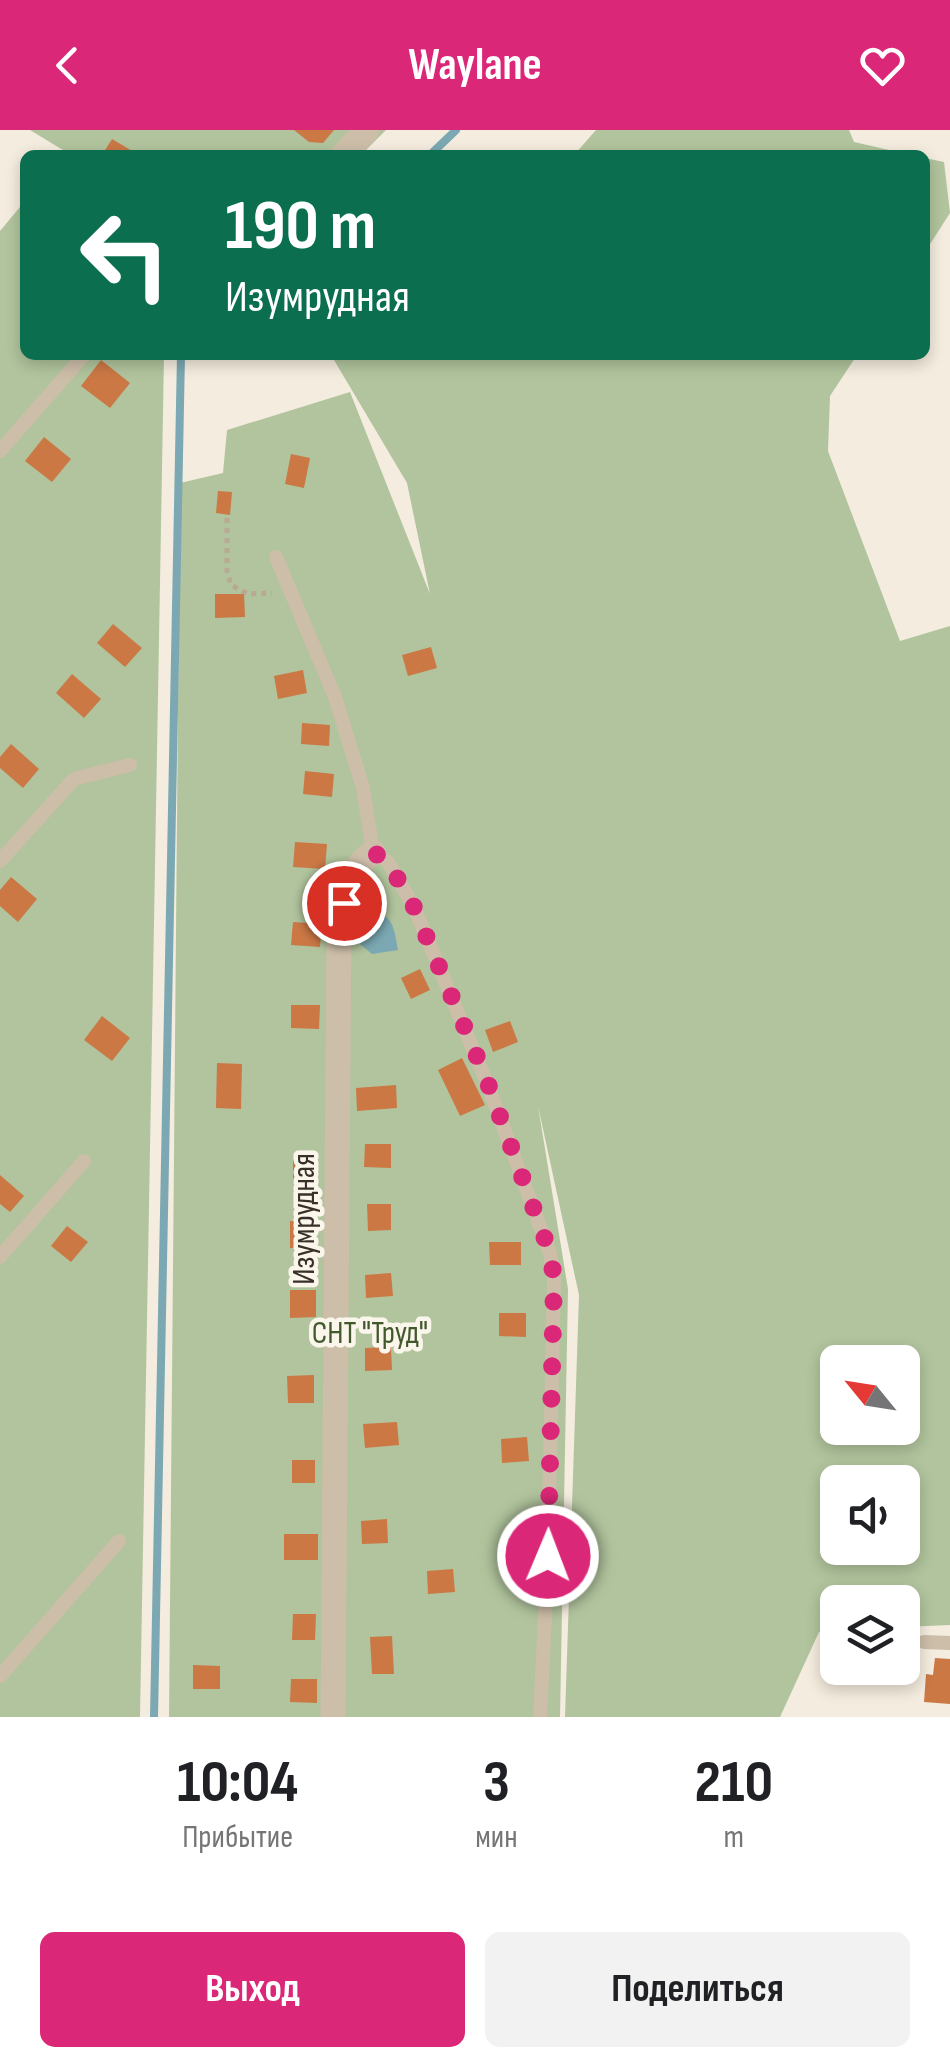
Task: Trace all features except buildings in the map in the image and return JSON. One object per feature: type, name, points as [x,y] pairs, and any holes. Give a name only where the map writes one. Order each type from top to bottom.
[{"type":"street","points":[[348,150],[367,130]]},
{"type":"street","name":"Изумрудная","points":[[333,1717],[339,926],[350,880],[362,860],[373,852]]},
{"type":"lane","points":[[0,451],[80,360]]},
{"type":"lane","points":[[276,557],[335,696],[363,788],[373,852],[388,862],[414,907],[486,1078],[550,1253],[554,1278],[540,1717]]},
{"type":"lane","points":[[0,860],[74,779],[130,765]]},
{"type":"lane","points":[[0,1257],[84,1161]]},
{"type":"lane","points":[[0,1676],[118,1541]]},
{"type":"lane","points":[[924,1642],[950,1643]]},
{"type":"path","points":[[228,518],[227,571],[231,586],[248,594],[290,590]]},
{"type":"green space","points":[[30,130],[386,130],[366,150],[63,150]]},
{"type":"green space","points":[[596,130],[849,130],[854,142],[889,150],[578,150]]},
{"type":"green space","points":[[930,159],[944,162],[950,213],[930,244]]},
{"type":"green space","points":[[20,207],[20,360],[164,360],[140,1717],[0,1717],[0,231]]},
{"type":"green space","name":"СНТ \"Труд\"","points":[[334,360],[854,360],[830,396],[828,451],[900,641],[950,626],[950,1625],[920,1626],[920,1585],[820,1585],[820,1632],[780,1717],[565,1717],[579,1295],[538,1106],[568,1289],[560,1717],[169,1717],[180,483],[223,473],[227,430],[350,392],[430,594],[407,483]]},
{"type":"water","points":[[381,913],[392,924],[398,950],[372,954],[360,944],[359,922]]},
{"type":"waterway","points":[[435,150],[456,130]]},
{"type":"waterway","points":[[154,1717],[181,360]]},
{"type":"route","points":[[344,903],[350,880],[362,860],[373,852],[388,862],[414,907],[486,1078],[550,1253],[554,1278],[548,1556]]}]
